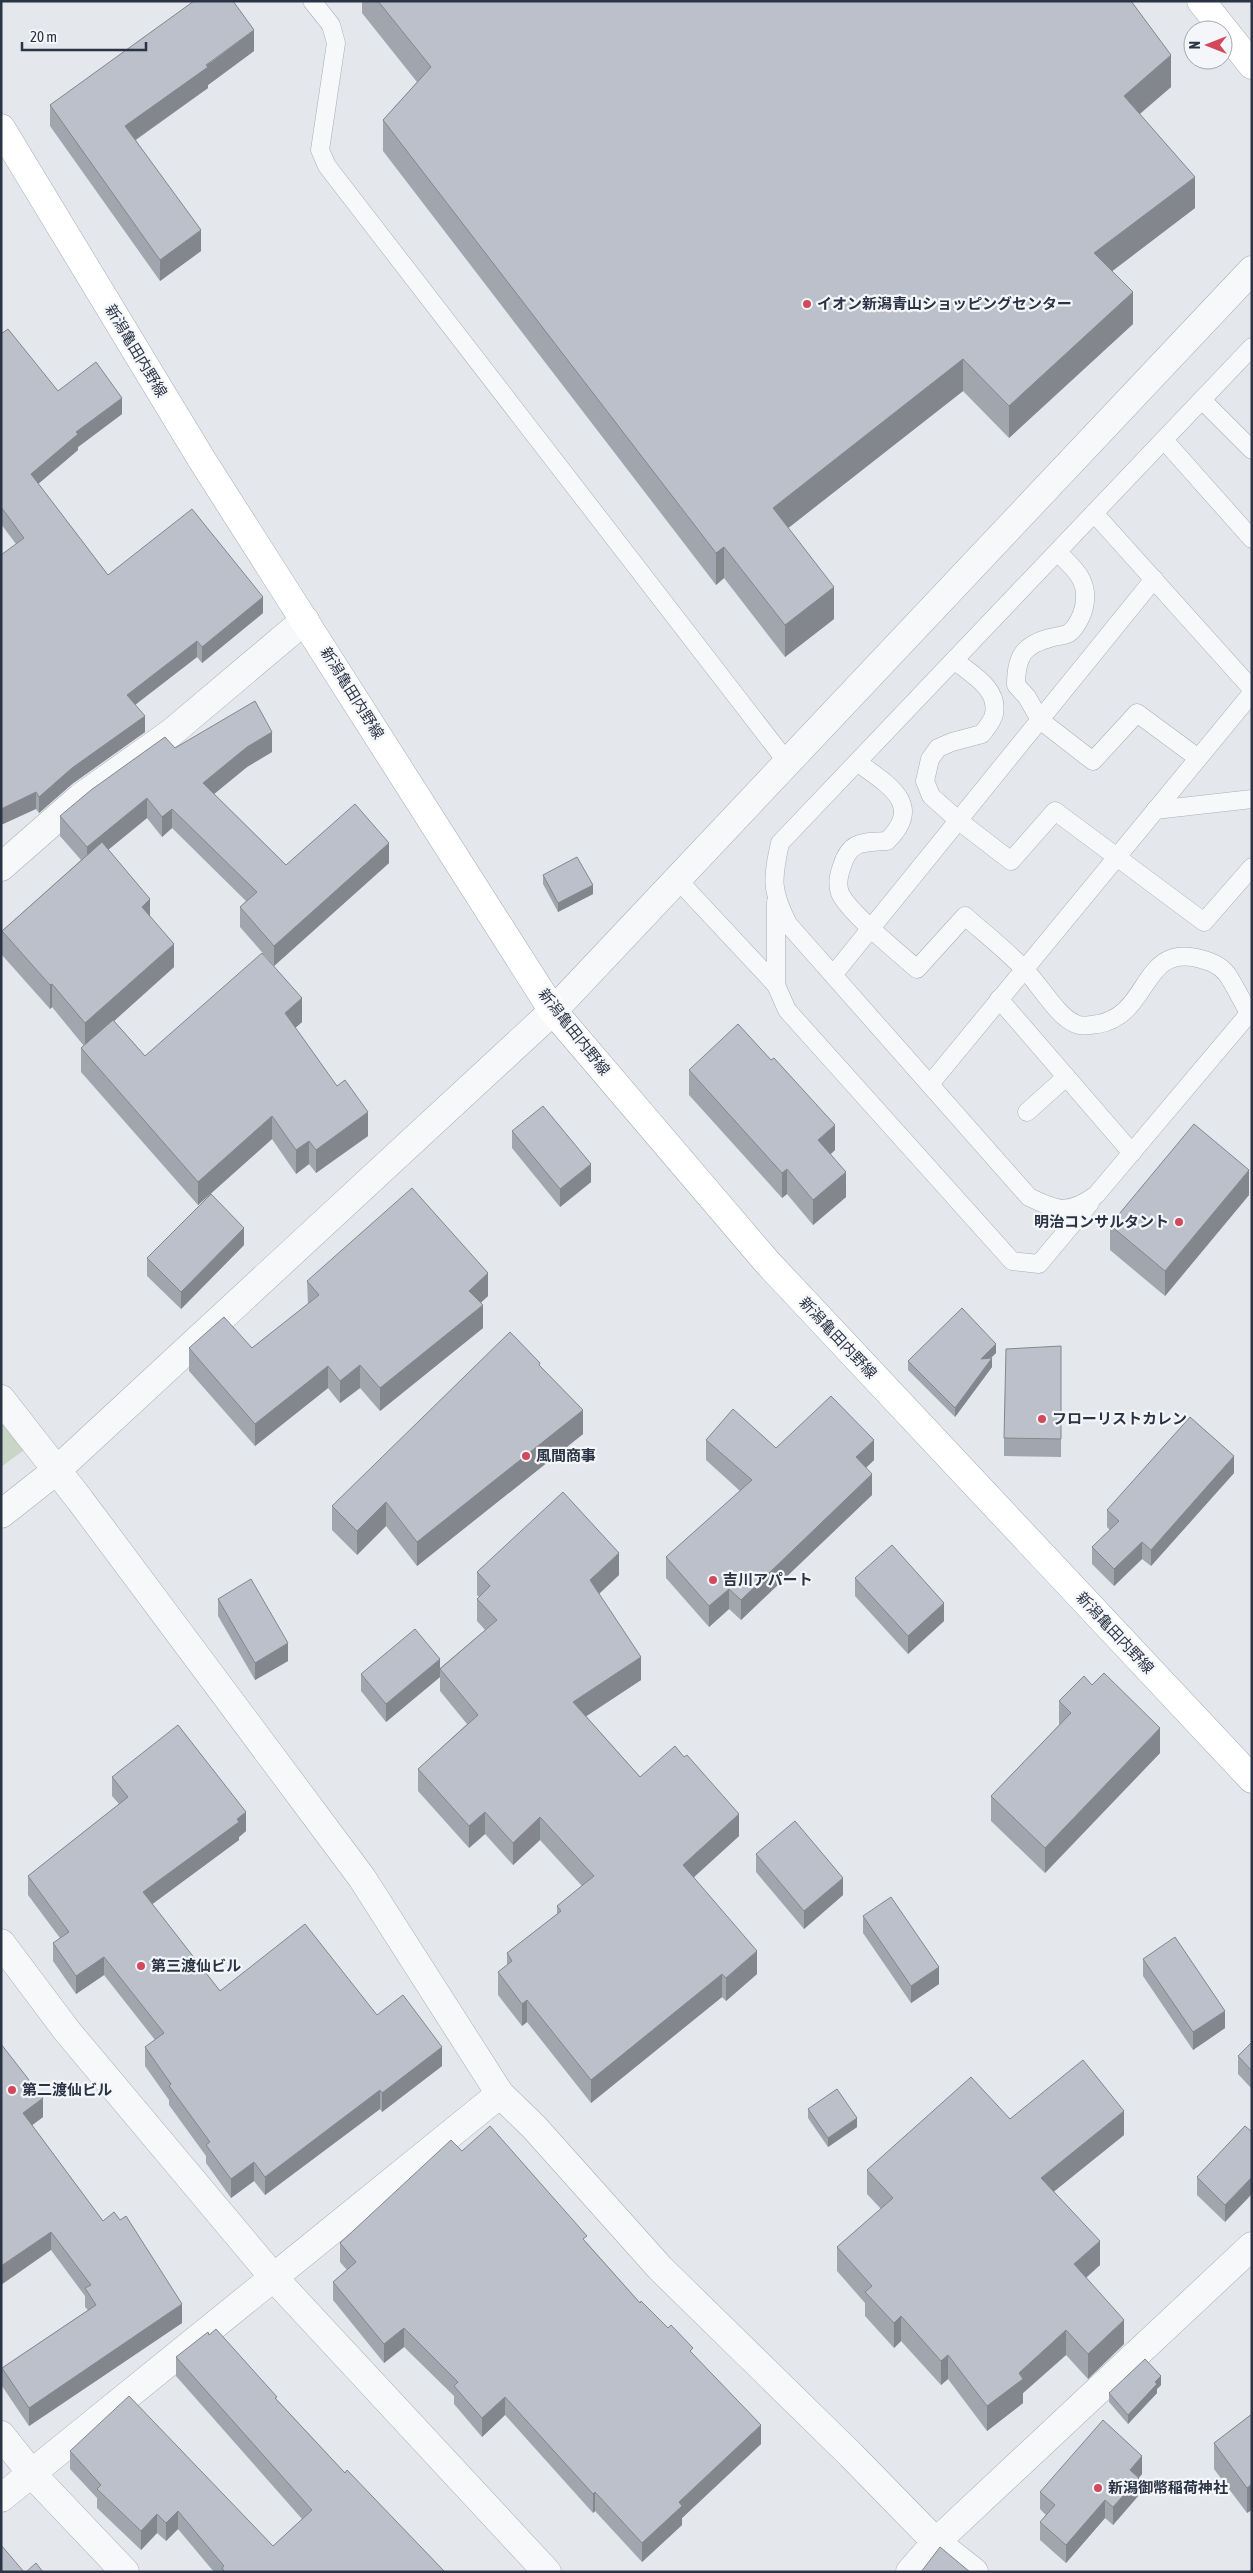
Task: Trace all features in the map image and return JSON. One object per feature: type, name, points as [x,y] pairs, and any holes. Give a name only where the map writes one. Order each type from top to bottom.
[{"type":"main road","points":[[1201,1],[1252,65]]},
{"type":"main road","name":"新潟亀田内野線","points":[[1,128],[202,460],[553,1011],[767,1262],[1252,1779]]},
{"type":"street","points":[[1,1514],[56,1470],[553,1011],[1252,270]]},
{"type":"street","points":[[1,867],[80,797],[171,733],[305,620]]},
{"type":"street","points":[[1,1399],[362,1878],[500,2094],[534,2127],[660,2268],[851,2455],[936,2542],[974,2572]]},
{"type":"street","points":[[1,1942],[67,2031],[274,2278],[547,2572]]},
{"type":"street","points":[[1,2498],[500,2094]]},
{"type":"street","points":[[910,2572],[936,2542],[1252,2246]]},
{"type":"street","points":[[1,2436],[32,2474],[125,2572]]},
{"type":"lane","points":[[312,1],[331,25],[336,43],[320,150],[327,166],[787,762]]},
{"type":"lane","points":[[776,985],[776,899],[774,871],[780,843],[1252,347]]},
{"type":"lane","points":[[1202,400],[1252,450]]},
{"type":"lane","points":[[1164,440],[1252,539]]},
{"type":"lane","points":[[930,1084],[1252,691],[1094,513]]},
{"type":"lane","points":[[1057,552],[1074,568],[1085,584],[1085,606],[1079,623],[1068,634],[1031,644],[1022,654],[1016,668],[1016,685],[1027,697],[1040,720],[1093,761],[1137,712],[1198,758]]},
{"type":"lane","points":[[833,975],[1154,579]]},
{"type":"lane","points":[[954,660],[988,688],[994,702],[994,715],[982,734],[938,748],[930,759],[925,781],[930,796],[1011,861],[1055,811],[1204,922],[1252,867]]},
{"type":"lane","points":[[677,879],[776,985],[787,1010],[1012,1261],[1039,1264],[1250,1012],[1226,973],[1212,961],[1190,956],[1168,959],[1150,975],[1128,1010],[1109,1022],[1092,1025],[1076,1024],[1062,1014],[1024,969],[965,916],[917,969],[871,928],[840,893],[839,876],[844,859],[851,848],[863,842],[887,841],[896,832],[903,819],[902,804],[896,791],[857,762]]},
{"type":"lane","points":[[1155,810],[1252,799]]},
{"type":"lane","points":[[776,899],[788,924],[1029,1197],[1052,1208],[1078,1208],[1096,1195]]},
{"type":"lane","points":[[999,999],[1132,1153]]},
{"type":"lane","points":[[1027,1112],[1066,1077]]},
{"type":"green space","points":[[1,1420],[24,1450],[1,1467]]},
{"type":"building","points":[[194,1],[233,1],[254,30],[206,65],[208,67],[125,126],[201,230],[160,260],[50,105]]},
{"type":"building","name":"イオン新潟青山ショッピングセンター","points":[[378,1],[1131,1],[1171,55],[1124,96],[1195,177],[1094,253],[1133,292],[1009,406],[963,359],[773,508],[834,587],[785,625],[724,547],[716,553],[383,120],[431,67]]},
{"type":"building","points":[[8,329],[58,391],[96,362],[122,398],[76,432],[78,434],[31,474],[108,575],[192,509],[263,597],[202,647],[197,641],[127,695],[145,716],[72,768],[39,797],[36,792],[1,809],[1,555],[24,538],[1,507],[1,334]]},
{"type":"building","points":[[255,701],[272,732],[247,747],[203,783],[286,865],[355,804],[389,843],[274,946],[240,907],[257,892],[172,809],[162,817],[147,798],[87,847],[60,816],[91,790],[165,737],[175,748]]},
{"type":"building","points":[[102,842],[150,899],[142,907],[174,944],[85,1023],[52,984],[50,985],[2,931]]},
{"type":"building","points":[[577,857],[593,885],[558,903],[543,875]]},
{"type":"building","points":[[262,953],[302,998],[285,1013],[337,1086],[345,1080],[368,1112],[316,1150],[309,1141],[296,1150],[272,1116],[198,1182],[81,1048],[113,1020],[145,1056]]},
{"type":"building","points":[[738,1024],[771,1060],[774,1058],[835,1125],[818,1140],[846,1172],[813,1200],[787,1169],[782,1173],[689,1070]]},
{"type":"building","points":[[543,1106],[591,1164],[560,1189],[512,1131]]},
{"type":"building","name":"明治コンサルタント","points":[[1194,1124],[1249,1170],[1165,1271],[1110,1225]]},
{"type":"building","points":[[412,1188],[488,1273],[469,1291],[483,1305],[380,1388],[360,1365],[340,1381],[328,1366],[255,1424],[189,1348],[224,1317],[252,1348],[319,1295],[307,1281]]},
{"type":"building","points":[[211,1194],[244,1228],[181,1292],[147,1258]]},
{"type":"building","points":[[962,1308],[996,1344],[981,1359],[992,1358],[955,1408],[908,1361]]},
{"type":"building","name":"風間商事","points":[[510,1332],[583,1410],[417,1542],[386,1502],[357,1531],[332,1506]]},
{"type":"building","points":[[1061,1346],[1061,1439],[1004,1438],[1006,1349]]},
{"type":"building","points":[[831,1396],[874,1440],[856,1457],[872,1474],[741,1600],[729,1589],[709,1606],[666,1557],[752,1480],[706,1440],[733,1409],[776,1448]]},
{"type":"building","points":[[1190,1417],[1234,1456],[1151,1550],[1142,1542],[1114,1569],[1092,1547],[1119,1521],[1107,1510]]},
{"type":"building","points":[[563,1492],[619,1553],[590,1580],[641,1657],[573,1702],[640,1777],[675,1746],[684,1757],[687,1755],[739,1814],[683,1865],[757,1951],[726,1978],[722,1974],[591,2080],[527,2000],[522,2004],[498,1972],[512,1961],[507,1953],[561,1911],[557,1906],[594,1876],[540,1817],[513,1843],[485,1812],[469,1826],[418,1769],[478,1715],[440,1669],[497,1620],[477,1599],[490,1586],[477,1572]]},
{"type":"building","points":[[892,1545],[944,1603],[908,1636],[855,1578]]},
{"type":"building","points":[[251,1579],[288,1643],[255,1663],[218,1599]]},
{"type":"building","points":[[415,1629],[440,1659],[386,1704],[361,1674]]},
{"type":"building","points":[[1104,1673],[1160,1728],[1045,1848],[991,1796],[1071,1713],[1059,1701],[1084,1676],[1092,1685]]},
{"type":"building","points":[[178,1725],[246,1812],[237,1819],[239,1822],[143,1892],[220,1991],[305,1924],[377,2015],[403,1995],[442,2047],[382,2093],[380,2090],[265,2177],[254,2162],[231,2179],[206,2145],[210,2142],[169,2086],[171,2084],[145,2047],[164,2033],[104,1957],[76,1976],[53,1943],[69,1932],[28,1876],[128,1797],[112,1777]]},
{"type":"building","points":[[795,1821],[843,1878],[804,1911],[756,1854]]},
{"type":"building","points":[[891,1897],[939,1967],[911,1986],[863,1916]]},
{"type":"building","points":[[1175,1937],[1225,2011],[1193,2032],[1143,1959]]},
{"type":"building","points":[[1252,2042],[1252,2071],[1238,2056]]},
{"type":"building","points":[[1,2044],[43,2098],[23,2113],[103,2221],[114,2212],[120,2220],[126,2216],[182,2304],[29,2408],[2,2368],[96,2305],[85,2288],[91,2285],[51,2232],[1,2266]]},
{"type":"building","points":[[1083,2060],[1124,2111],[1041,2178],[1100,2241],[1074,2264],[1124,2320],[1088,2354],[1066,2330],[1019,2373],[1023,2379],[987,2406],[948,2355],[941,2361],[901,2316],[894,2323],[865,2292],[872,2286],[837,2247],[893,2198],[867,2170],[971,2077],[1010,2119]]},
{"type":"building","points":[[837,2089],[857,2118],[828,2138],[808,2109]]},
{"type":"building","points":[[490,2126],[587,2236],[583,2239],[640,2303],[641,2301],[668,2328],[671,2325],[693,2348],[690,2351],[761,2425],[679,2502],[682,2506],[642,2543],[595,2492],[593,2494],[505,2397],[482,2418],[454,2386],[458,2382],[404,2328],[384,2344],[333,2282],[356,2262],[340,2243],[451,2140],[462,2151]]},
{"type":"building","points":[[1245,2126],[1252,2132],[1252,2177],[1225,2205],[1197,2177]]},
{"type":"building","points":[[216,2329],[277,2397],[275,2398],[345,2473],[347,2470],[445,2572],[225,2572],[222,2568],[224,2566],[178,2511],[166,2523],[157,2514],[141,2531],[97,2489],[101,2485],[70,2451],[129,2396],[273,2546],[312,2510],[176,2357],[208,2332],[209,2335]]},
{"type":"building","points":[[1145,2359],[1161,2376],[1155,2382],[1157,2384],[1128,2415],[1109,2393]]},
{"type":"building","points":[[1252,2414],[1252,2484],[1247,2488],[1214,2443]]},
{"type":"building","points":[[1103,2420],[1142,2456],[1130,2470],[1139,2478],[1113,2507],[1105,2500],[1066,2545],[1040,2522],[1055,2505],[1040,2492]]},
{"type":"building","points":[[1,2545],[24,2572],[1,2572]]},
{"type":"building","points":[[940,2547],[970,2572],[921,2572]]},
{"type":"building","points":[[36,2563],[43,2572],[26,2572]]},
{"type":"place","name":"イオン新潟青山ショッピングセンター","points":[[807,304]]},
{"type":"place","name":"明治コンサルタント","points":[[1179,1222]]},
{"type":"place","name":"フローリストカレン","points":[[1042,1419]]},
{"type":"place","name":"風間商事","points":[[526,1456]]},
{"type":"place","name":"吉川アパート","points":[[713,1580]]},
{"type":"place","name":"第三渡仙ビル","points":[[141,1966]]},
{"type":"place","name":"第二渡仙ビル","points":[[12,2090]]},
{"type":"place","name":"新潟御幣稲荷神社","points":[[1098,2488]]}]
